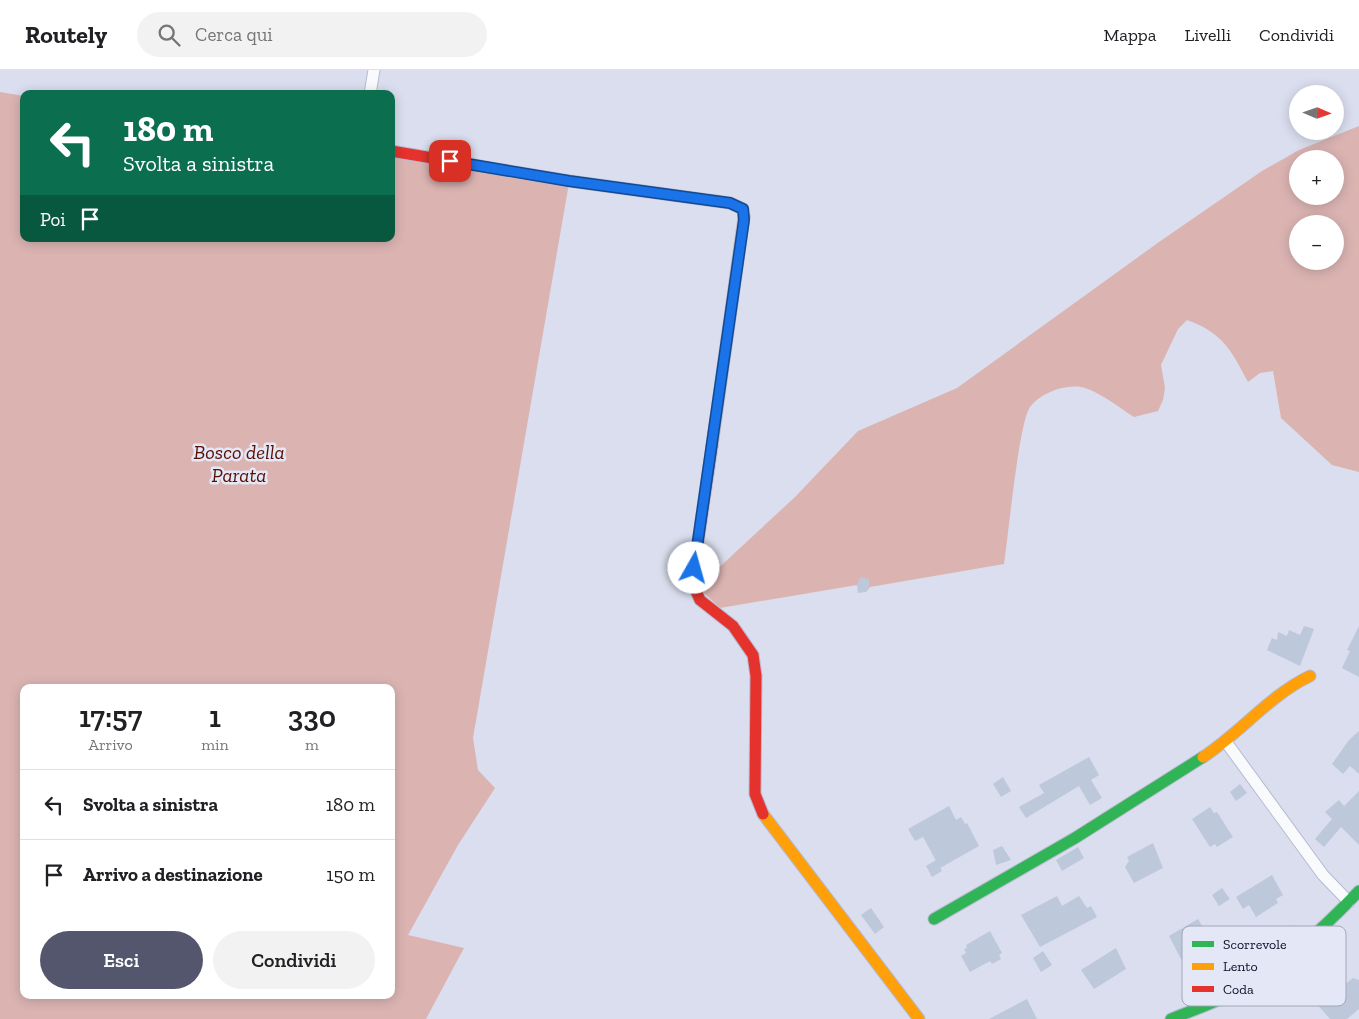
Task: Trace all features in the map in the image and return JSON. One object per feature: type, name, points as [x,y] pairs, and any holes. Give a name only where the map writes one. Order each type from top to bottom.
[{"type":"street","points":[[371,90],[374,70]]},
{"type":"street","points":[[395,152],[569,181],[730,203],[743,209],[744,220],[692,582],[700,600],[732,626],[753,655],[756,676],[755,794],[760,810],[919,1019]]},
{"type":"street","points":[[934,920],[1075,838],[1226,742],[1293,684],[1310,676]]},
{"type":"street","points":[[1226,742],[1323,875],[1349,902]]},
{"type":"street","points":[[1327,926],[1359,891]]},
{"type":"street","points":[[1171,1019],[1203,1006]]},
{"type":"green space","name":"Bosco della Parata","points":[[0,92],[20,95],[20,242],[395,242],[395,155],[569,183],[473,738],[478,770],[495,788],[458,845],[408,935],[464,948],[426,1019],[0,1019]]},
{"type":"green space","points":[[1359,126],[1359,472],[1332,465],[1281,418],[1273,371],[1260,373],[1248,382],[1225,344],[1209,331],[1187,320],[1178,329],[1161,365],[1165,388],[1163,400],[1158,411],[1134,417],[1098,394],[1078,387],[1055,390],[1041,397],[1030,407],[1026,417],[1018,456],[1004,564],[870,587],[866,592],[862,592],[857,585],[720,608],[698,587],[795,497],[858,431],[957,388],[1159,242],[1262,171],[1289,156],[1289,205],[1344,205],[1344,150],[1299,150],[1324,140],[1344,140],[1344,132]]},
{"type":"building","points":[[860,577],[869,579],[869,587],[866,592],[858,593],[857,585]]},
{"type":"building","points":[[1304,626],[1314,629],[1300,666],[1267,650],[1272,638],[1277,640],[1278,632],[1287,636],[1289,630],[1300,635]]},
{"type":"building","points":[[1359,626],[1359,677],[1342,668],[1350,651],[1347,650]]},
{"type":"building","points":[[1359,731],[1359,774],[1350,766],[1343,774],[1332,764],[1349,740]]},
{"type":"building","points":[[1089,757],[1099,775],[1091,780],[1102,798],[1090,805],[1079,786],[1026,818],[1019,807],[1044,793],[1039,785]]},
{"type":"building","points":[[1003,777],[1011,791],[1001,797],[993,784]]},
{"type":"building","points":[[1240,784],[1247,793],[1236,801],[1230,792]]},
{"type":"building","points":[[1359,791],[1359,845],[1341,827],[1324,847],[1315,839],[1332,819],[1325,812],[1339,800],[1344,806]]},
{"type":"building","points":[[949,806],[956,820],[961,817],[965,824],[967,823],[979,846],[940,868],[923,837],[915,841],[908,829]]},
{"type":"building","points":[[1210,807],[1214,813],[1217,812],[1233,837],[1217,847],[1215,844],[1210,847],[1192,819]]},
{"type":"building","points":[[1153,843],[1163,868],[1134,883],[1125,867],[1129,861],[1127,857]]},
{"type":"building","points":[[1002,846],[1011,860],[996,865],[993,850]]},
{"type":"building","points":[[1078,847],[1084,858],[1062,871],[1056,860]]},
{"type":"building","points":[[936,860],[942,871],[932,877],[926,866]]},
{"type":"building","points":[[1272,875],[1283,895],[1276,899],[1278,903],[1256,917],[1249,905],[1243,909],[1236,897]]},
{"type":"building","points":[[1222,888],[1230,899],[1219,906],[1212,895]]},
{"type":"building","points":[[1057,896],[1062,906],[1079,896],[1087,908],[1091,906],[1097,917],[1040,947],[1021,915]]},
{"type":"building","points":[[871,908],[884,927],[875,934],[861,915]]},
{"type":"building","points":[[1198,919],[1202,926],[1186,926]]},
{"type":"building","points":[[1182,928],[1181,959],[1169,936]]},
{"type":"building","points":[[990,931],[1002,953],[999,955],[1001,959],[992,964],[990,961],[970,972],[961,956],[966,953],[964,949],[967,948],[966,945]]},
{"type":"building","points":[[1116,948],[1126,969],[1094,989],[1081,970]]},
{"type":"building","points":[[1043,951],[1052,965],[1041,972],[1033,958]]},
{"type":"building","points":[[1353,978],[1359,980],[1359,1009],[1347,1019],[1330,1019],[1319,1006],[1346,1006],[1346,983]]},
{"type":"building","points":[[1027,999],[1037,1019],[989,1019]]},
{"type":"traffic: fast","points":[[934,919],[1075,838],[1203,757]]},
{"type":"traffic: fast","points":[[1324,926],[1359,891]]},
{"type":"traffic: fast","points":[[1171,1019],[1204,1006]]},
{"type":"traffic: slow","points":[[712,446],[744,217]]},
{"type":"traffic: slow","points":[[1203,757],[1282,693],[1310,676]]},
{"type":"traffic: slow","points":[[763,814],[919,1019]]},
{"type":"traffic: jam","points":[[395,152],[569,181],[730,203],[743,209],[744,217]]},
{"type":"traffic: jam","points":[[712,446],[692,582],[700,600],[733,626],[753,655],[756,676],[755,794],[763,814]]},
{"type":"route","points":[[450,161],[569,181],[730,203],[743,209],[744,220],[694,568]]}]
